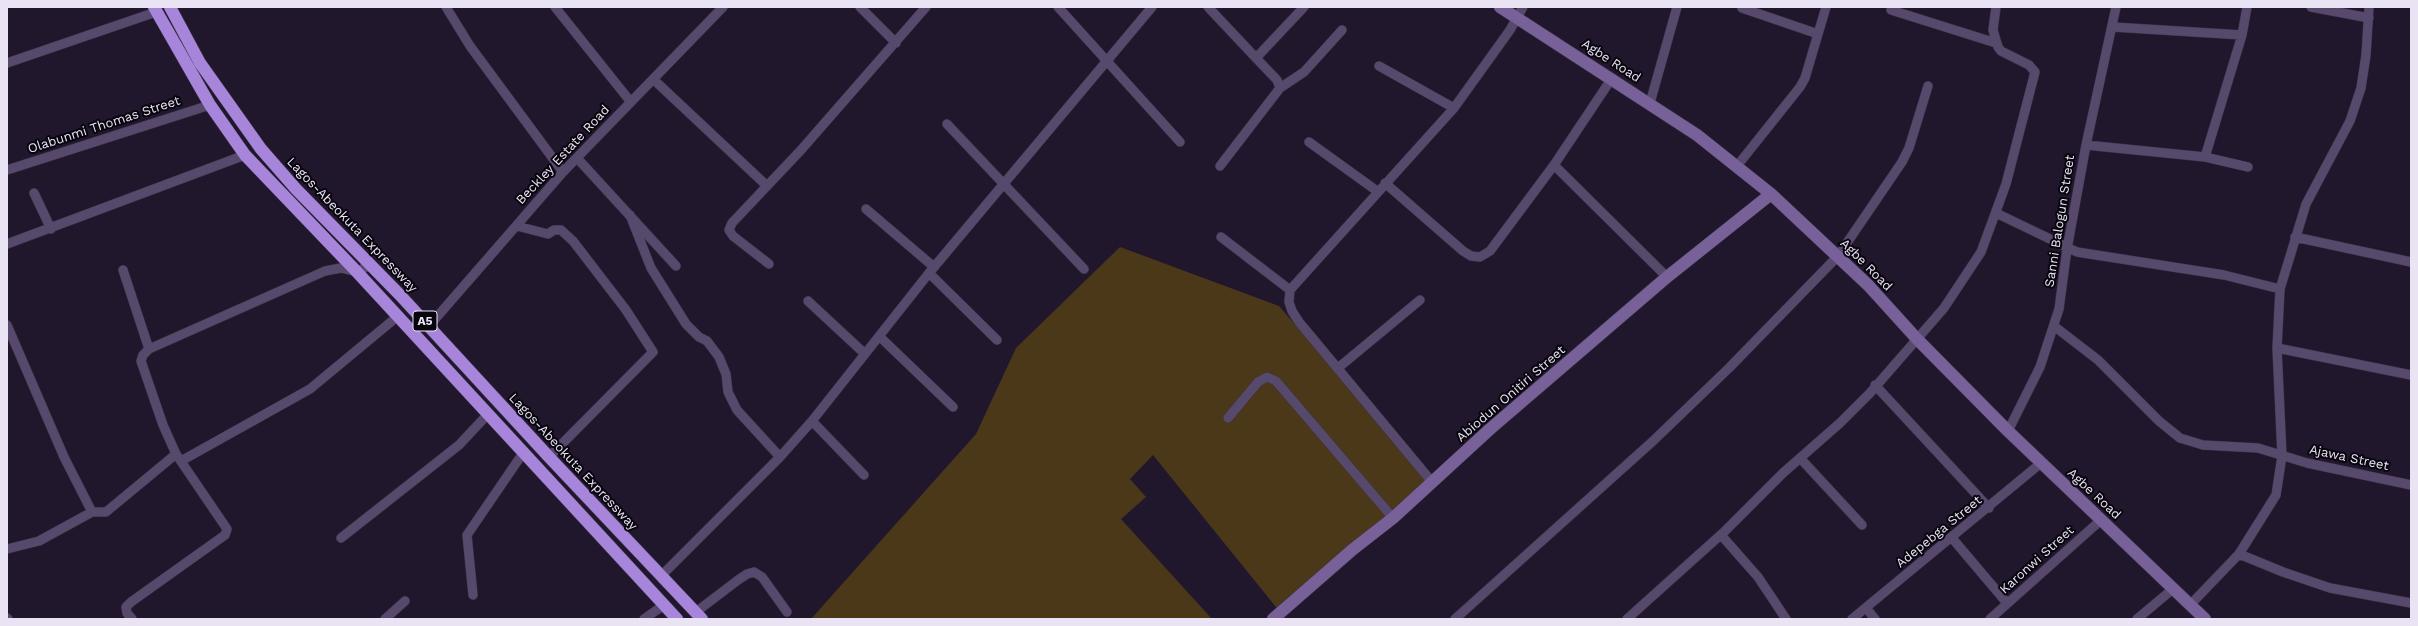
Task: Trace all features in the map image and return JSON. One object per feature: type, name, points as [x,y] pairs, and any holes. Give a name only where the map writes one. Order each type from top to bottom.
[{"type":"highway","name":"Lagos-Abeokuta Expressway","points":[[170,7],[200,63],[261,149],[296,189],[371,264],[549,458],[699,615]]},
{"type":"highway","name":"A5","points":[[155,10],[210,105],[245,155],[398,316],[677,619]]},
{"type":"street","points":[[446,7],[470,46],[563,172]]},
{"type":"street","points":[[555,7],[630,101]]},
{"type":"street","name":"Beckley Estate Road","points":[[429,326],[563,172],[630,101],[723,7]]},
{"type":"street","points":[[860,7],[896,43]]},
{"type":"street","points":[[770,264],[733,236],[729,230],[766,185],[801,150],[926,7]]},
{"type":"street","points":[[1058,7],[1106,62],[1180,142]]},
{"type":"street","points":[[661,576],[780,457],[812,421],[931,270],[1152,7]]},
{"type":"street","points":[[1208,7],[1277,80],[1280,88]]},
{"type":"street","points":[[1256,58],[1304,7]]},
{"type":"street","name":"Agbe Road","points":[[1500,7],[1520,12],[1612,78],[1650,102],[1737,166],[1771,194],[1868,285],[1916,339],[2008,431],[2205,619]]},
{"type":"street","points":[[1650,102],[1677,7]]},
{"type":"street","points":[[1737,166],[1800,87],[1826,7]]},
{"type":"street","points":[[1633,617],[1721,535],[1800,458],[1840,423],[1876,386],[1944,308],[1982,252],[2006,184],[2035,72],[2029,65],[2001,51],[1996,43],[1993,30],[1996,7]]},
{"type":"street","name":"Sanni Balogun Street","points":[[2008,431],[2040,367],[2059,309],[2067,249],[2086,145],[2113,27],[2116,7]]},
{"type":"street","points":[[2205,157],[2242,35],[2247,7]]},
{"type":"street","points":[[2311,7],[2369,18]]},
{"type":"street","points":[[2191,604],[2239,554],[2276,495],[2282,456],[2277,348],[2280,289],[2306,204],[2350,121],[2361,88],[2369,7]]},
{"type":"street","points":[[1742,8],[1818,34]]},
{"type":"street","points":[[7,64],[155,10]]},
{"type":"street","points":[[1891,10],[1996,43]]},
{"type":"street","points":[[1432,482],[1292,311],[1289,302],[1290,290],[1377,191],[1454,108],[1520,12]]},
{"type":"street","points":[[2113,27],[2242,35]]},
{"type":"street","points":[[1220,166],[1280,88],[1304,72],[1342,30]]},
{"type":"street","points":[[1379,66],[1454,108]]},
{"type":"street","points":[[1385,183],[1463,251],[1471,256],[1480,257],[1490,251],[1554,165],[1612,78]]},
{"type":"street","points":[[653,79],[766,185]]},
{"type":"street","points":[[1454,619],[1653,441],[1735,363],[1838,256],[1902,162],[1909,148],[1928,86]]},
{"type":"street","name":"Olabunmi Thomas Street","points":[[7,170],[210,105]]},
{"type":"street","points":[[947,124],[1002,185],[1084,270]]},
{"type":"street","points":[[1309,142],[1377,191]]},
{"type":"street","points":[[2086,145],[2205,157],[2248,167]]},
{"type":"street","points":[[7,244],[51,229],[245,155]]},
{"type":"street","points":[[577,158],[676,266]]},
{"type":"street","points":[[1554,165],[1667,277]]},
{"type":"street","points":[[34,193],[51,229]]},
{"type":"street","name":"Abiodun Onitiri Street","points":[[1273,619],[1352,550],[1393,518],[1490,429],[1667,277],[1771,194]]},
{"type":"street","points":[[866,209],[931,270],[997,340]]},
{"type":"street","points":[[1996,213],[2050,238],[2067,249],[2085,254],[2224,275],[2280,289]]},
{"type":"street","points":[[630,215],[651,268],[686,324],[699,337],[707,341],[719,357],[726,374],[728,392],[737,410],[780,457]]},
{"type":"street","points":[[517,226],[548,234],[554,230],[561,230],[573,241],[626,310],[653,352],[549,458]]},
{"type":"street","points":[[1221,237],[1290,290]]},
{"type":"street","points":[[2295,237],[2411,262]]},
{"type":"street","points":[[132,619],[127,613],[126,607],[131,602],[225,535],[227,529],[178,457],[163,425],[141,361],[142,355],[149,349],[325,271],[341,268],[357,272],[371,264]]},
{"type":"street","points":[[123,270],[149,349]]},
{"type":"street","points":[[1338,368],[1420,300]]},
{"type":"street","points":[[808,301],[865,354]]},
{"type":"street","points":[[7,549],[39,541],[92,512],[106,512],[116,506],[178,457],[310,389],[398,316]]},
{"type":"street","points":[[7,325],[64,457],[92,512]]},
{"type":"street","name":"Ajawa Street","points":[[2054,326],[2098,360],[2159,421],[2180,438],[2203,445],[2258,448],[2282,456],[2411,484]]},
{"type":"street","points":[[879,336],[953,407]]},
{"type":"street","points":[[2277,348],[2411,376]]},
{"type":"street","points":[[1228,418],[1258,382],[1267,377],[1276,381],[1393,518]]},
{"type":"street","points":[[1876,386],[1989,508]]},
{"type":"street","points":[[341,538],[459,445],[488,414]]},
{"type":"street","points":[[812,421],[864,475]]},
{"type":"street","points":[[473,595],[467,535],[524,453]]},
{"type":"street","points":[[1800,458],[1862,525]]},
{"type":"street","name":"Adepebga Street","points":[[1852,619],[1989,508],[2041,463]]},
{"type":"street","name":"Karonwi Street","points":[[1990,619],[2101,520]]},
{"type":"street","points":[[1721,535],[1758,577],[1786,619]]},
{"type":"street","points":[[1952,538],[2007,604]]},
{"type":"street","points":[[2239,554],[2283,572],[2330,588],[2411,603]]},
{"type":"street","points":[[699,615],[738,580],[747,574],[754,572],[762,577],[787,612]]},
{"type":"street","points":[[2137,619],[2174,588]]},
{"type":"street","points":[[385,619],[405,601]]},
{"type":"street","points":[[644,619],[664,605]]},
{"type":"street","points":[[1866,608],[1875,619]]},
{"type":"shaded area","points":[[1120,247],[1279,306],[1430,479],[1280,612],[1153,455],[1130,479],[1146,497],[1121,519],[1212,619],[811,619],[976,434],[1016,348]]}]
